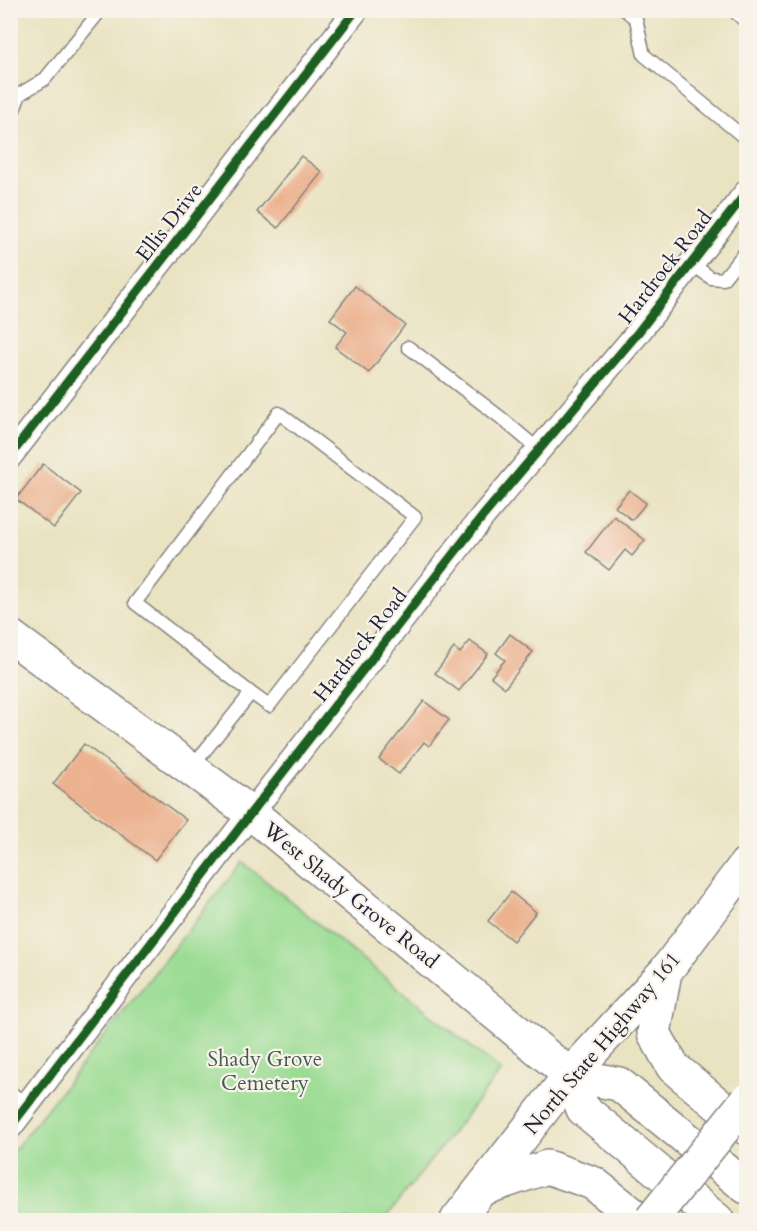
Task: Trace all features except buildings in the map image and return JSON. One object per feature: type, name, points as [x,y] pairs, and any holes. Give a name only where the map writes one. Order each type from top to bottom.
[{"type":"main road","name":"West Shady Grove Road","points":[[10,636],[251,813],[570,1075],[584,1109],[717,1221]]},
{"type":"main road","name":"North State Highway 161","points":[[457,1221],[570,1075],[665,972],[747,864]]},
{"type":"main road","points":[[665,972],[654,1033],[673,1066],[747,1128]]},
{"type":"main road","name":"West Shady Grove Road","points":[[570,1075],[619,1084],[747,1186]]},
{"type":"main road","points":[[651,1221],[747,1101]]},
{"type":"main road","points":[[482,1189],[547,1167],[593,1183],[640,1221]]},
{"type":"street","name":"Ellis Drive","points":[[10,456],[356,10]]},
{"type":"street","name":"Hardrock Road","points":[[10,1127],[19,1098],[251,813],[483,516],[636,335],[691,263],[739,206]]},
{"type":"lane","points":[[10,120],[15,91],[45,79],[101,10]]},
{"type":"lane","points":[[625,10],[639,15],[644,55],[747,139]]},
{"type":"lane","points":[[733,10],[747,22]]},
{"type":"lane","points":[[691,263],[711,278],[723,279],[747,250]]},
{"type":"lane","points":[[408,346],[539,450]]},
{"type":"lane","points":[[279,413],[415,517],[269,706],[250,693],[135,603],[279,413]]},
{"type":"lane","points":[[191,769],[250,693]]},
{"type":"green space","name":"Shady Grove Cemetery","points":[[242,862],[501,1071],[384,1220],[17,1220],[11,1216],[11,1154]]},
{"type":"cycle path","points":[[10,456],[356,10]]},
{"type":"cycle path","points":[[10,1127],[483,516],[636,335],[746,193]]}]
